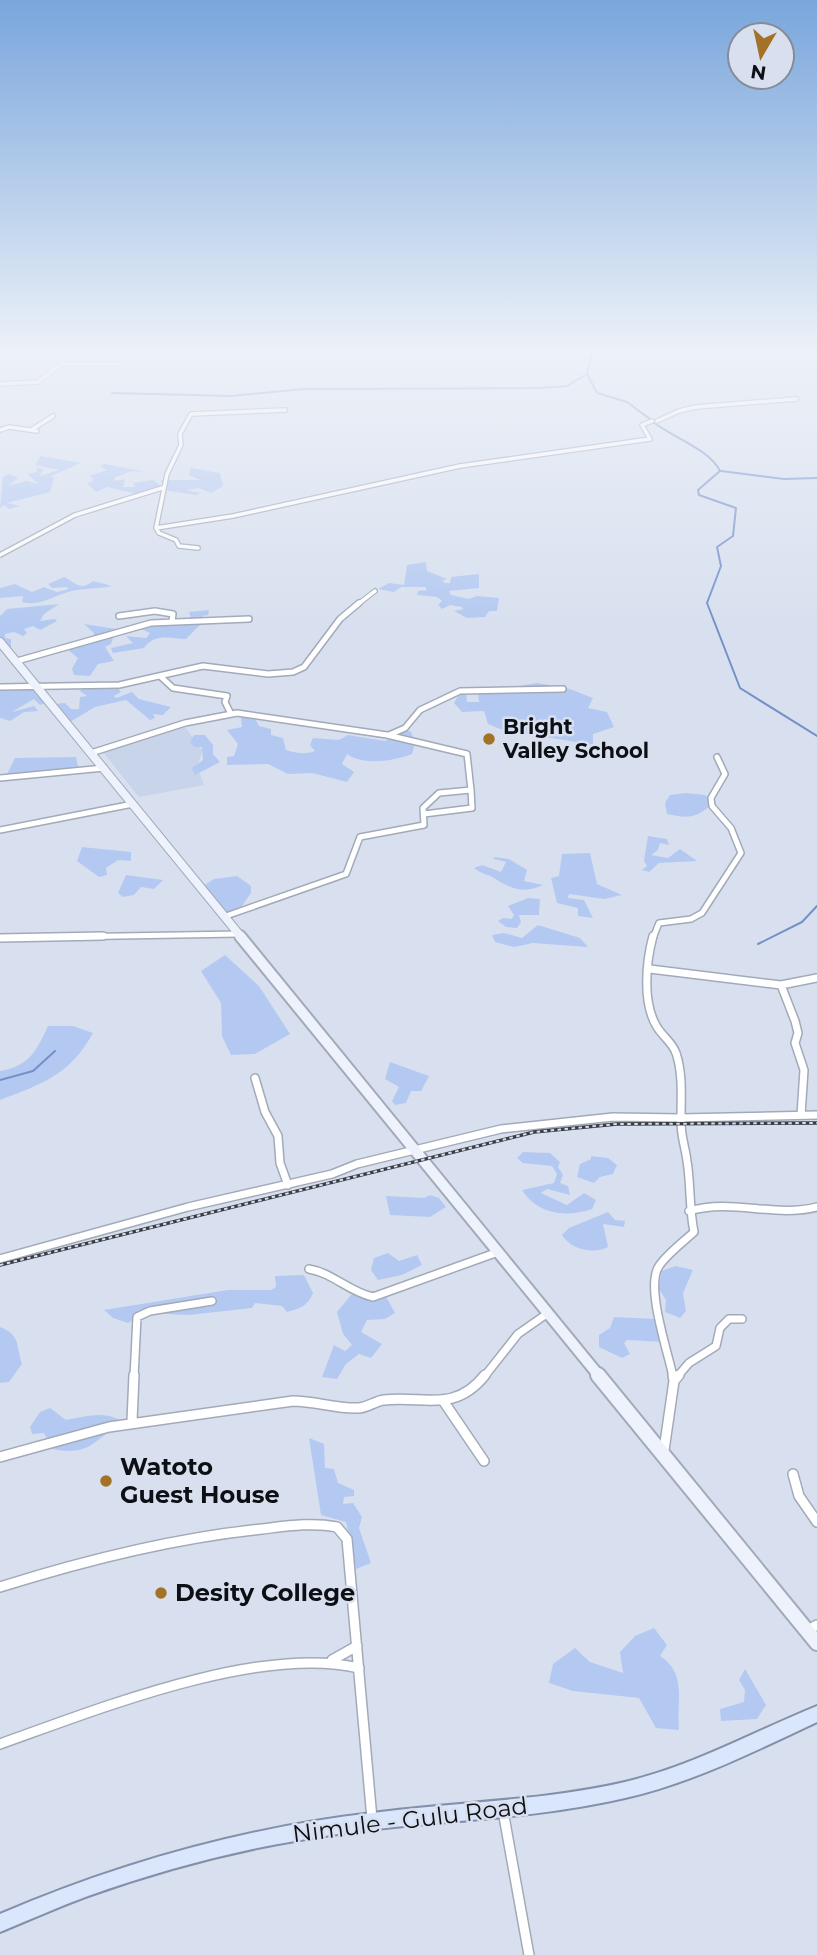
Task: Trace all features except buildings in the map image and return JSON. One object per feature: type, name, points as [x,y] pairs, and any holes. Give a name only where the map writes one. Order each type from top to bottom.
[{"type":"main road","name":"Nimule - Gulu Road","points":[[0,1923],[63,1897],[262,1838],[372,1821],[559,1803],[681,1775],[736,1753],[817,1714]]},
{"type":"street","points":[[181,443],[173,455],[162,488],[156,528],[159,533],[176,540],[178,547],[198,548]]},
{"type":"street","points":[[156,528],[233,516],[460,466],[620,443]]},
{"type":"street","points":[[0,555],[75,515],[162,488]]},
{"type":"street","points":[[0,687],[33,682],[108,686],[206,666],[271,674],[298,671],[304,667],[340,619],[375,591]]},
{"type":"street","points":[[119,616],[164,612],[173,614],[172,621]]},
{"type":"street","points":[[17,661],[140,626],[172,621],[249,619]]},
{"type":"street","points":[[1,646],[17,661],[241,934],[663,1454],[812,1628],[817,1643]]},
{"type":"street","points":[[160,676],[165,685],[174,689],[228,696],[225,702],[231,714]]},
{"type":"street","points":[[387,735],[405,727],[420,710],[460,691],[563,689]]},
{"type":"street","points":[[91,753],[174,726],[231,714],[267,716],[357,733],[387,735],[465,752],[472,808],[424,814]]},
{"type":"street","points":[[663,1454],[674,1381],[664,1330],[654,1305],[656,1274],[659,1266],[693,1235],[689,1211],[688,1168],[680,1137],[678,1064],[673,1046],[656,1024],[647,992],[650,944],[657,925],[665,921],[691,919],[702,913],[741,853],[731,828],[712,806],[712,798],[725,774],[717,757]]},
{"type":"street","points":[[0,778],[104,768]]},
{"type":"street","points":[[226,916],[340,877],[350,870],[359,839],[422,827],[426,823],[423,808],[438,793],[471,790]]},
{"type":"street","points":[[0,830],[133,804]]},
{"type":"street","points":[[0,938],[241,934]]},
{"type":"street","points":[[650,969],[781,985],[817,978]]},
{"type":"street","points":[[781,985],[795,1021],[798,1033],[795,1043],[803,1062],[801,1115]]},
{"type":"street","points":[[255,1079],[265,1112],[278,1136],[280,1163],[288,1185]]},
{"type":"street","points":[[0,1259],[188,1207],[288,1185],[416,1149],[501,1129],[613,1117],[817,1115]]},
{"type":"street","points":[[689,1211],[721,1203],[794,1210],[817,1207]]},
{"type":"street","points":[[309,1269],[320,1270],[357,1294],[373,1297],[498,1252]]},
{"type":"street","points":[[132,1422],[137,1317],[150,1311],[212,1301]]},
{"type":"street","points":[[0,1457],[47,1439],[132,1422],[305,1400],[359,1408],[384,1401],[444,1402],[478,1384],[518,1334],[548,1313]]},
{"type":"street","points":[[674,1381],[689,1363],[716,1346],[719,1331],[729,1319],[742,1319]]},
{"type":"street","points":[[444,1402],[484,1461]]},
{"type":"street","points":[[793,1474],[799,1496],[817,1522]]},
{"type":"street","points":[[0,1587],[203,1536],[331,1525],[342,1530],[346,1539],[372,1821]]},
{"type":"street","points":[[332,1660],[357,1646]]},
{"type":"street","points":[[0,1744],[167,1686],[241,1670],[332,1660],[359,1668]]},
{"type":"street","points":[[503,1810],[530,1955]]},
{"type":"shaded area","points":[[40,456],[81,463],[51,476],[54,479],[50,492],[7,503],[19,506],[9,509],[4,505],[0,508],[3,477],[8,474],[18,478],[8,486],[27,481],[38,484],[28,474],[37,472],[37,468],[43,469],[40,476],[59,470],[36,465]]},
{"type":"shaded area","points":[[104,464],[147,472],[131,471],[114,478],[116,481],[125,479],[123,487],[135,487],[133,483],[153,480],[161,486],[137,494],[107,487],[96,492],[87,483],[92,482],[93,478],[89,476],[107,470],[100,466]]},
{"type":"shaded area","points":[[191,468],[220,473],[223,486],[211,493],[199,488],[186,490],[200,493],[196,495],[163,490],[161,480],[200,480],[189,475]]},
{"type":"shaded area","points":[[426,562],[427,571],[447,579],[442,581],[445,583],[450,583],[451,577],[479,574],[479,588],[449,591],[451,595],[468,599],[477,596],[499,598],[497,611],[489,611],[485,617],[467,618],[454,611],[463,609],[462,607],[450,605],[442,609],[438,605],[442,601],[437,597],[417,595],[418,591],[427,590],[425,587],[401,587],[394,592],[378,589],[389,583],[404,585],[407,565]]},
{"type":"shaded area","points":[[64,577],[81,586],[93,581],[112,586],[72,591],[35,603],[22,602],[23,596],[0,598],[0,588],[15,584],[32,592],[44,587],[57,592],[69,589],[52,588],[48,584]]},
{"type":"shaded area","points":[[59,604],[44,614],[40,621],[57,621],[40,630],[33,626],[24,629],[27,633],[23,636],[14,632],[5,634],[5,638],[11,639],[11,650],[0,640],[0,616],[7,609]]},
{"type":"shaded area","points":[[209,610],[208,615],[203,616],[202,623],[186,639],[158,638],[144,648],[113,653],[111,648],[133,643],[126,636],[146,638],[150,633],[141,629],[191,619],[189,612]]},
{"type":"shaded area","points":[[84,624],[116,629],[111,644],[105,647],[114,661],[98,664],[90,676],[74,675],[72,669],[78,658],[67,649],[92,643],[94,633]]},
{"type":"shaded area","points":[[537,683],[567,688],[593,698],[588,708],[607,712],[614,727],[593,734],[593,745],[500,729],[488,724],[484,711],[462,712],[454,703],[459,694],[466,692],[467,702],[479,702],[478,693]]},
{"type":"shaded area","points":[[31,687],[46,703],[40,705],[34,699],[12,712],[34,706],[38,711],[24,712],[10,721],[0,718],[0,688]]},
{"type":"shaded area","points":[[84,687],[117,687],[121,692],[114,696],[116,698],[132,692],[139,699],[171,707],[163,715],[153,714],[155,718],[150,720],[126,700],[95,707],[70,722],[55,704],[65,703],[71,709],[79,709],[80,697],[87,696],[80,691]]},
{"type":"shaded area","points":[[241,718],[255,718],[259,726],[271,729],[271,735],[283,738],[286,750],[297,753],[315,751],[310,745],[313,738],[339,740],[348,735],[385,741],[406,729],[411,732],[415,743],[412,754],[397,759],[370,761],[347,754],[342,764],[354,772],[347,782],[312,773],[288,774],[268,764],[227,765],[227,757],[234,756],[238,744],[227,730],[242,727]]},
{"type":"shaded area","points":[[185,727],[203,751],[197,765],[204,785],[139,797],[103,752]]},
{"type":"shaded area","points":[[194,735],[205,735],[213,745],[213,754],[220,762],[195,775],[192,768],[203,760],[202,747],[194,747],[190,742]]},
{"type":"shaded area","points":[[76,757],[78,767],[65,776],[6,776],[15,758]]},
{"type":"shaded area","points":[[670,795],[705,795],[714,802],[693,816],[667,814],[665,803]]},
{"type":"shaded area","points":[[648,836],[667,839],[669,845],[660,843],[658,850],[651,855],[668,858],[680,849],[697,861],[659,863],[649,872],[642,870],[647,866],[644,861]]},
{"type":"shaded area","points":[[82,847],[131,852],[131,861],[118,860],[106,868],[107,875],[99,877],[77,861]]},
{"type":"shaded area","points":[[590,853],[597,884],[622,895],[604,899],[569,894],[568,898],[584,900],[593,918],[578,916],[578,908],[557,903],[551,878],[559,876],[562,854]]},
{"type":"shaded area","points":[[494,857],[509,859],[527,870],[524,881],[543,885],[518,889],[474,868],[482,865],[501,872],[506,862]]},
{"type":"shaded area","points":[[126,875],[163,880],[154,889],[141,887],[134,895],[123,897],[118,893]]},
{"type":"shaded area","points":[[237,876],[251,886],[251,893],[237,913],[223,913],[205,897],[205,885],[214,879]]},
{"type":"shaded area","points":[[528,898],[540,899],[539,915],[519,915],[521,922],[517,928],[506,927],[498,921],[503,918],[512,919],[514,915],[508,906]]},
{"type":"shaded area","points":[[538,925],[580,938],[588,947],[533,943],[514,947],[495,942],[492,935],[504,933],[522,938]]},
{"type":"shaded area","points":[[225,955],[259,986],[290,1034],[255,1054],[231,1055],[222,1036],[221,1003],[201,971]]},
{"type":"shaded area","points":[[48,1026],[73,1026],[93,1033],[75,1059],[54,1076],[0,1100],[0,1071],[25,1061],[40,1043]]},
{"type":"shaded area","points":[[390,1062],[429,1076],[421,1091],[411,1091],[406,1103],[395,1105],[392,1101],[399,1087],[385,1079]]},
{"type":"shaded area","points":[[523,1152],[550,1153],[560,1162],[558,1167],[563,1175],[560,1183],[568,1186],[570,1195],[547,1189],[541,1193],[567,1205],[584,1193],[596,1200],[592,1209],[562,1213],[552,1212],[535,1204],[522,1190],[554,1183],[557,1174],[552,1166],[523,1163],[517,1158]]},
{"type":"shaded area","points":[[591,1156],[608,1158],[617,1165],[613,1174],[600,1177],[594,1183],[577,1177],[580,1164],[591,1159]]},
{"type":"shaded area","points":[[430,1195],[439,1198],[446,1207],[430,1217],[390,1215],[386,1196],[424,1198]]},
{"type":"shaded area","points":[[608,1212],[615,1220],[625,1221],[624,1227],[603,1224],[608,1247],[582,1249],[570,1244],[562,1235],[569,1228]]},
{"type":"shaded area","points":[[388,1253],[399,1261],[417,1255],[422,1265],[402,1275],[378,1280],[371,1270],[374,1258]]},
{"type":"shaded area","points":[[676,1266],[693,1270],[683,1293],[686,1311],[680,1318],[665,1312],[666,1300],[659,1289],[661,1271]]},
{"type":"shaded area","points":[[304,1275],[313,1293],[303,1306],[287,1312],[282,1306],[255,1303],[252,1308],[189,1315],[146,1313],[128,1323],[113,1318],[104,1310],[228,1290],[271,1290],[276,1287],[275,1276]]},
{"type":"shaded area","points":[[356,1289],[384,1293],[395,1313],[385,1319],[367,1320],[361,1332],[382,1344],[371,1358],[359,1354],[346,1364],[337,1379],[322,1377],[334,1345],[345,1351],[352,1345],[343,1334],[337,1312]]},
{"type":"shaded area","points":[[614,1317],[656,1319],[664,1342],[627,1340],[624,1343],[630,1354],[622,1358],[599,1347],[599,1335],[610,1328]]},
{"type":"shaded area","points":[[0,1327],[15,1337],[22,1364],[9,1382],[0,1383]]},
{"type":"shaded area","points":[[50,1408],[66,1420],[108,1416],[116,1418],[131,1429],[112,1429],[92,1445],[79,1450],[52,1449],[44,1433],[32,1434],[30,1427],[40,1412]]},
{"type":"shaded area","points":[[309,1438],[324,1444],[325,1468],[334,1469],[338,1483],[354,1490],[354,1496],[344,1497],[343,1504],[353,1503],[362,1517],[359,1528],[371,1563],[356,1569],[346,1522],[321,1515]]},
{"type":"shaded area","points":[[654,1628],[667,1645],[660,1656],[669,1663],[678,1680],[679,1730],[656,1728],[639,1698],[573,1691],[549,1683],[553,1664],[575,1648],[590,1662],[623,1673],[620,1652],[635,1636]]},
{"type":"shaded area","points":[[745,1669],[766,1705],[757,1719],[721,1721],[720,1709],[744,1702],[745,1690],[739,1680]]},
{"type":"waterway","points":[[688,443],[700,450],[720,471],[698,490],[699,495],[736,508],[733,536],[717,547],[721,566],[707,603],[740,688],[817,736]]},
{"type":"waterway","points":[[721,471],[784,479],[817,478]]},
{"type":"waterway","points":[[758,944],[802,922],[817,906]]},
{"type":"waterway","points":[[0,1080],[33,1071],[55,1051]]},
{"type":"railway","points":[[0,1265],[534,1132],[617,1124],[817,1123]]},
{"type":"place","name":"Bright Valley School","points":[[489,739]]},
{"type":"place","name":"Watoto Guest House","points":[[106,1481]]},
{"type":"place","name":"Desity College","points":[[161,1593]]}]
